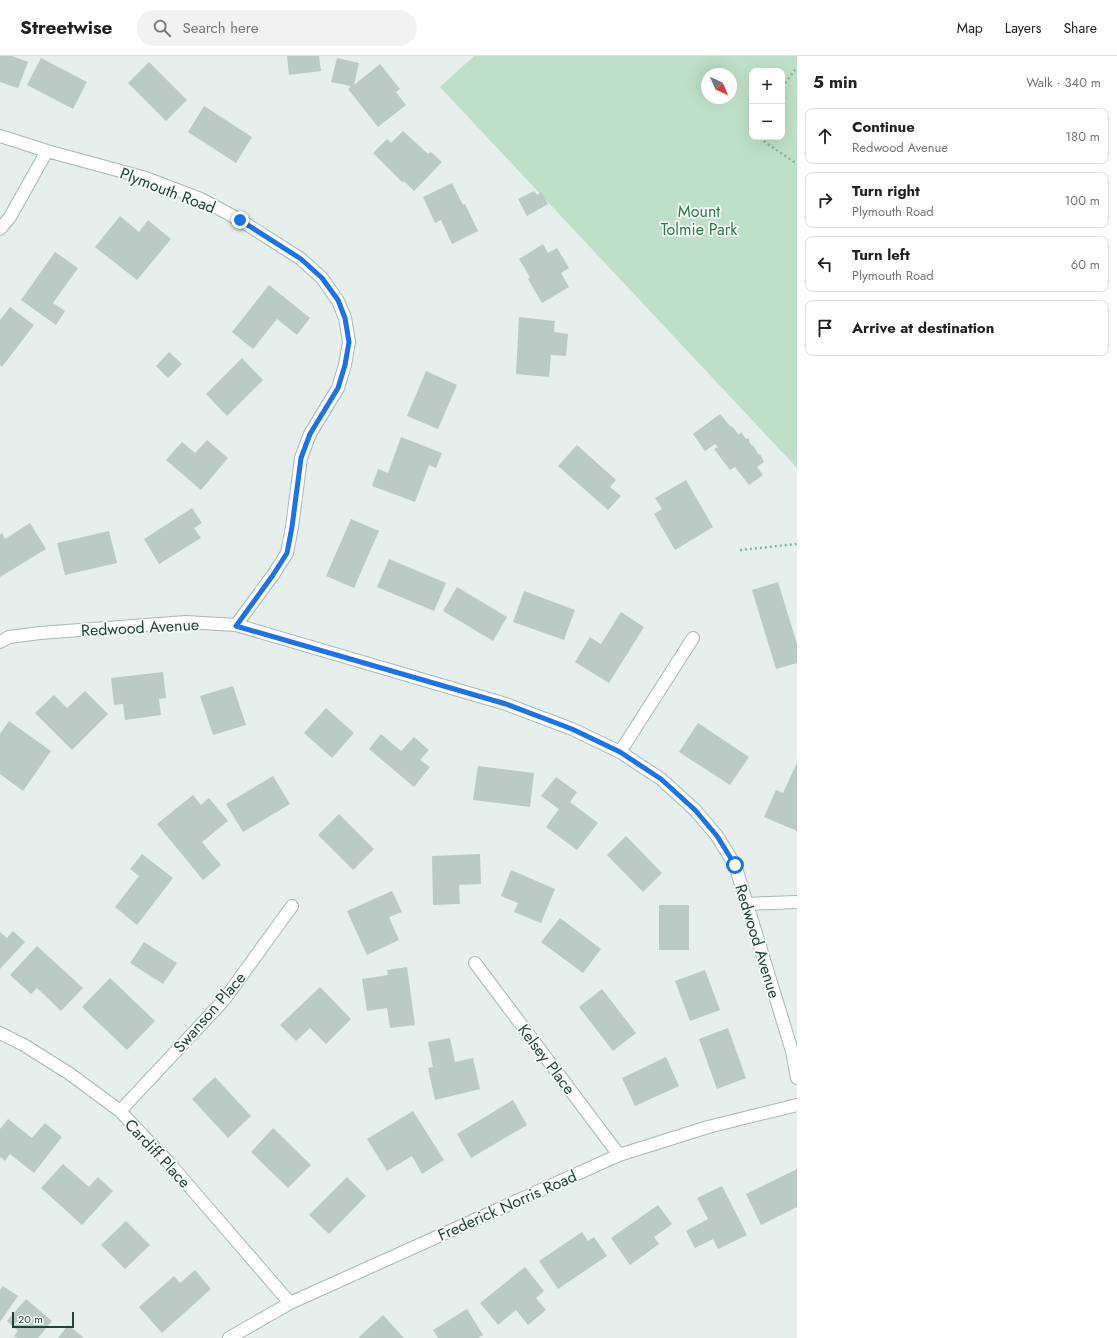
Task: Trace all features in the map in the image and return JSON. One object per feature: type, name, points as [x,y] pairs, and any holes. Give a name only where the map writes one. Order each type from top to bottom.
[{"type":"street","name":"Plymouth Road","points":[[0,136],[47,151],[146,178],[201,199],[240,220],[301,259],[322,278],[338,300],[345,318],[349,342],[345,365],[338,388],[310,434],[301,458],[287,553],[236,626]]},
{"type":"street","points":[[0,229],[10,217],[47,151]]},
{"type":"street","name":"Redwood Avenue","points":[[0,642],[9,637],[40,633],[186,622],[236,626],[506,704],[572,729],[620,752],[661,779],[695,810],[717,836],[735,865],[792,1051],[797,1078]]},
{"type":"street","points":[[620,752],[693,638]]},
{"type":"street","points":[[746,904],[797,902]]},
{"type":"street","name":"Swanson Place","points":[[120,1111],[224,1000],[292,906]]},
{"type":"street","name":"Kelsey Place","points":[[476,963],[619,1155]]},
{"type":"street","name":"Cardiff Place","points":[[0,1033],[24,1045],[70,1074],[120,1111],[170,1164],[290,1303]]},
{"type":"street","name":"Frederick Norris Road","points":[[228,1338],[290,1303],[619,1155],[708,1127],[797,1105]]},
{"type":"path","points":[[785,83],[797,67]]},
{"type":"path","points":[[763,140],[797,164]]},
{"type":"path","points":[[740,550],[797,544]]},
{"type":"green space","name":"Mount Tolmie Park","points":[[474,56],[797,56],[797,468],[440,87]]},
{"type":"building","points":[[0,56],[12,56],[28,62],[18,88],[0,82]]},
{"type":"building","points":[[287,56],[319,56],[321,71],[289,75]]},
{"type":"building","points":[[41,58],[87,82],[73,109],[27,85]]},
{"type":"building","points":[[337,58],[359,63],[354,85],[380,64],[400,89],[396,92],[406,105],[378,127],[348,89],[351,86],[331,82]]},
{"type":"building","points":[[149,62],[187,100],[166,121],[128,83]]},
{"type":"building","points":[[204,106],[252,137],[236,163],[188,132]]},
{"type":"building","points":[[403,131],[428,154],[431,152],[442,162],[414,191],[404,181],[403,183],[373,153],[387,139],[391,143]]},
{"type":"building","points":[[452,183],[463,205],[465,204],[478,231],[452,244],[441,220],[435,223],[423,197]]},
{"type":"building","points":[[534,191],[537,195],[541,192],[548,204],[527,216],[518,199]]},
{"type":"building","points":[[120,216],[139,232],[148,220],[171,239],[137,280],[95,247]]},
{"type":"building","points":[[543,244],[548,253],[557,248],[569,268],[561,273],[569,287],[542,303],[528,279],[530,277],[519,259]]},
{"type":"building","points":[[55,252],[78,268],[53,303],[65,311],[56,325],[21,300]]},
{"type":"building","points":[[269,285],[310,318],[297,335],[277,319],[253,349],[232,332]]},
{"type":"building","points":[[10,307],[34,325],[2,367],[0,365],[0,320]]},
{"type":"building","points":[[519,317],[555,321],[554,332],[568,334],[566,356],[551,355],[549,377],[516,374]]},
{"type":"building","points":[[169,352],[182,364],[168,378],[156,366]]},
{"type":"building","points":[[242,358],[263,380],[227,416],[206,394]]},
{"type":"building","points":[[426,371],[457,385],[438,429],[407,416]]},
{"type":"building","points":[[720,414],[739,435],[741,432],[746,439],[748,438],[764,462],[757,467],[763,475],[749,485],[735,467],[730,470],[714,449],[718,447],[715,444],[705,451],[693,434]]},
{"type":"building","points":[[401,437],[442,453],[436,468],[429,465],[415,502],[372,486],[378,469],[388,473]]},
{"type":"building","points":[[207,440],[228,458],[201,490],[166,460],[182,442],[195,453]]},
{"type":"building","points":[[577,445],[616,480],[610,487],[621,496],[608,510],[558,466]]},
{"type":"building","points":[[686,480],[713,527],[675,550],[654,514],[662,509],[655,498]]},
{"type":"building","points":[[192,508],[202,523],[194,528],[201,538],[159,564],[144,539]]},
{"type":"building","points":[[351,519],[379,531],[354,588],[326,576]]},
{"type":"building","points":[[30,523],[46,549],[0,577],[0,534],[2,533],[5,539]]},
{"type":"building","points":[[109,531],[117,563],[65,575],[57,543]]},
{"type":"building","points":[[389,559],[446,583],[434,611],[377,587]]},
{"type":"building","points":[[778,582],[797,644],[797,663],[776,669],[752,590]]},
{"type":"building","points":[[457,587],[507,617],[493,641],[443,611]]},
{"type":"building","points":[[524,591],[575,610],[564,640],[513,622]]},
{"type":"building","points":[[621,612],[644,627],[609,683],[575,662],[590,637],[601,644]]},
{"type":"building","points":[[163,672],[166,698],[159,699],[161,715],[125,720],[123,704],[114,705],[111,678]]},
{"type":"building","points":[[233,686],[246,725],[213,735],[200,696]]},
{"type":"building","points":[[85,691],[108,714],[72,750],[35,713],[54,695],[67,708]]},
{"type":"building","points":[[326,708],[354,733],[332,758],[304,733]]},
{"type":"building","points":[[9,721],[51,751],[23,791],[0,774],[0,734]]},
{"type":"building","points":[[698,723],[749,757],[730,785],[679,752]]},
{"type":"building","points":[[381,734],[401,751],[414,737],[429,750],[420,760],[430,767],[414,787],[369,749]]},
{"type":"building","points":[[797,763],[797,831],[764,817],[776,790],[783,793]]},
{"type":"building","points":[[478,766],[534,773],[530,807],[473,800]]},
{"type":"building","points":[[273,776],[290,804],[243,832],[226,804]]},
{"type":"building","points":[[556,777],[577,792],[570,802],[598,823],[577,850],[546,827],[559,809],[541,796]]},
{"type":"building","points":[[193,795],[201,805],[209,798],[228,821],[202,842],[221,865],[203,880],[157,824]]},
{"type":"building","points":[[339,814],[374,849],[353,870],[318,835]]},
{"type":"building","points":[[626,836],[662,873],[643,892],[607,855]]},
{"type":"building","points":[[142,854],[173,878],[137,925],[115,907],[139,876],[130,869]]},
{"type":"building","points":[[480,854],[481,884],[459,885],[460,904],[433,905],[432,856]]},
{"type":"building","points":[[511,870],[555,889],[541,923],[514,912],[518,903],[501,896]]},
{"type":"building","points":[[392,891],[402,912],[389,917],[399,940],[367,955],[347,911]]},
{"type":"building","points":[[659,905],[689,905],[689,950],[659,950]]},
{"type":"building","points":[[560,918],[601,949],[583,973],[541,942]]},
{"type":"building","points":[[13,931],[25,942],[0,969],[0,932],[7,938]]},
{"type":"building","points":[[144,942],[177,963],[163,984],[130,963]]},
{"type":"building","points":[[37,946],[83,988],[61,1011],[37,988],[31,994],[10,975]]},
{"type":"building","points":[[407,967],[415,1025],[390,1028],[387,1008],[367,1011],[362,979],[388,975],[387,970]]},
{"type":"building","points":[[705,970],[720,1010],[690,1021],[675,981]]},
{"type":"building","points":[[110,978],[155,1021],[127,1050],[82,1007]]},
{"type":"building","points":[[320,987],[351,1019],[326,1044],[310,1028],[296,1041],[280,1025]]},
{"type":"building","points":[[602,989],[636,1033],[613,1051],[579,1007]]},
{"type":"building","points":[[728,1028],[746,1078],[717,1089],[699,1039]]},
{"type":"building","points":[[450,1038],[455,1062],[473,1058],[480,1089],[435,1100],[428,1068],[433,1067],[428,1042]]},
{"type":"building","points":[[666,1057],[679,1086],[635,1106],[622,1078]]},
{"type":"building","points":[[215,1077],[251,1116],[228,1138],[192,1099]]},
{"type":"building","points":[[513,1100],[527,1125],[471,1158],[457,1134]]},
{"type":"building","points":[[413,1111],[444,1160],[422,1174],[412,1156],[387,1171],[367,1139]]},
{"type":"building","points":[[8,1119],[32,1138],[45,1123],[62,1137],[34,1173],[10,1154],[5,1161],[0,1157],[0,1129]]},
{"type":"building","points":[[273,1128],[311,1165],[288,1188],[251,1152]]},
{"type":"building","points":[[63,1164],[89,1187],[98,1177],[113,1191],[82,1225],[41,1188]]},
{"type":"building","points":[[797,1169],[797,1207],[761,1225],[746,1194]]},
{"type":"building","points":[[347,1177],[366,1196],[329,1234],[309,1215]]},
{"type":"building","points":[[722,1186],[747,1235],[718,1249],[713,1239],[695,1248],[686,1231],[708,1219],[697,1198]]},
{"type":"building","points":[[658,1205],[672,1224],[654,1237],[659,1244],[630,1265],[611,1238]]},
{"type":"building","points":[[126,1221],[150,1245],[125,1269],[101,1245]]},
{"type":"building","points":[[582,1232],[588,1241],[594,1237],[607,1256],[558,1289],[539,1261]]},
{"type":"building","points":[[525,1267],[544,1291],[536,1298],[546,1310],[528,1325],[516,1310],[498,1325],[480,1303]]},
{"type":"building","points":[[195,1270],[211,1289],[162,1333],[139,1307],[174,1276],[180,1283]]},
{"type":"building","points":[[3,1286],[18,1296],[0,1322],[0,1290]]},
{"type":"building","points":[[26,1299],[52,1321],[38,1338],[17,1338],[14,1336],[18,1331],[7,1321]]},
{"type":"building","points":[[467,1309],[483,1335],[478,1338],[438,1338],[433,1330]]},
{"type":"building","points":[[383,1315],[404,1338],[358,1338]]},
{"type":"building","points":[[68,1325],[84,1338],[58,1338]]},
{"type":"route","points":[[240,220],[301,259],[322,278],[338,300],[345,318],[349,342],[345,365],[338,388],[310,434],[301,458],[287,553],[236,626],[506,704],[572,729],[620,752],[661,779],[695,810],[717,836],[735,865]]}]
